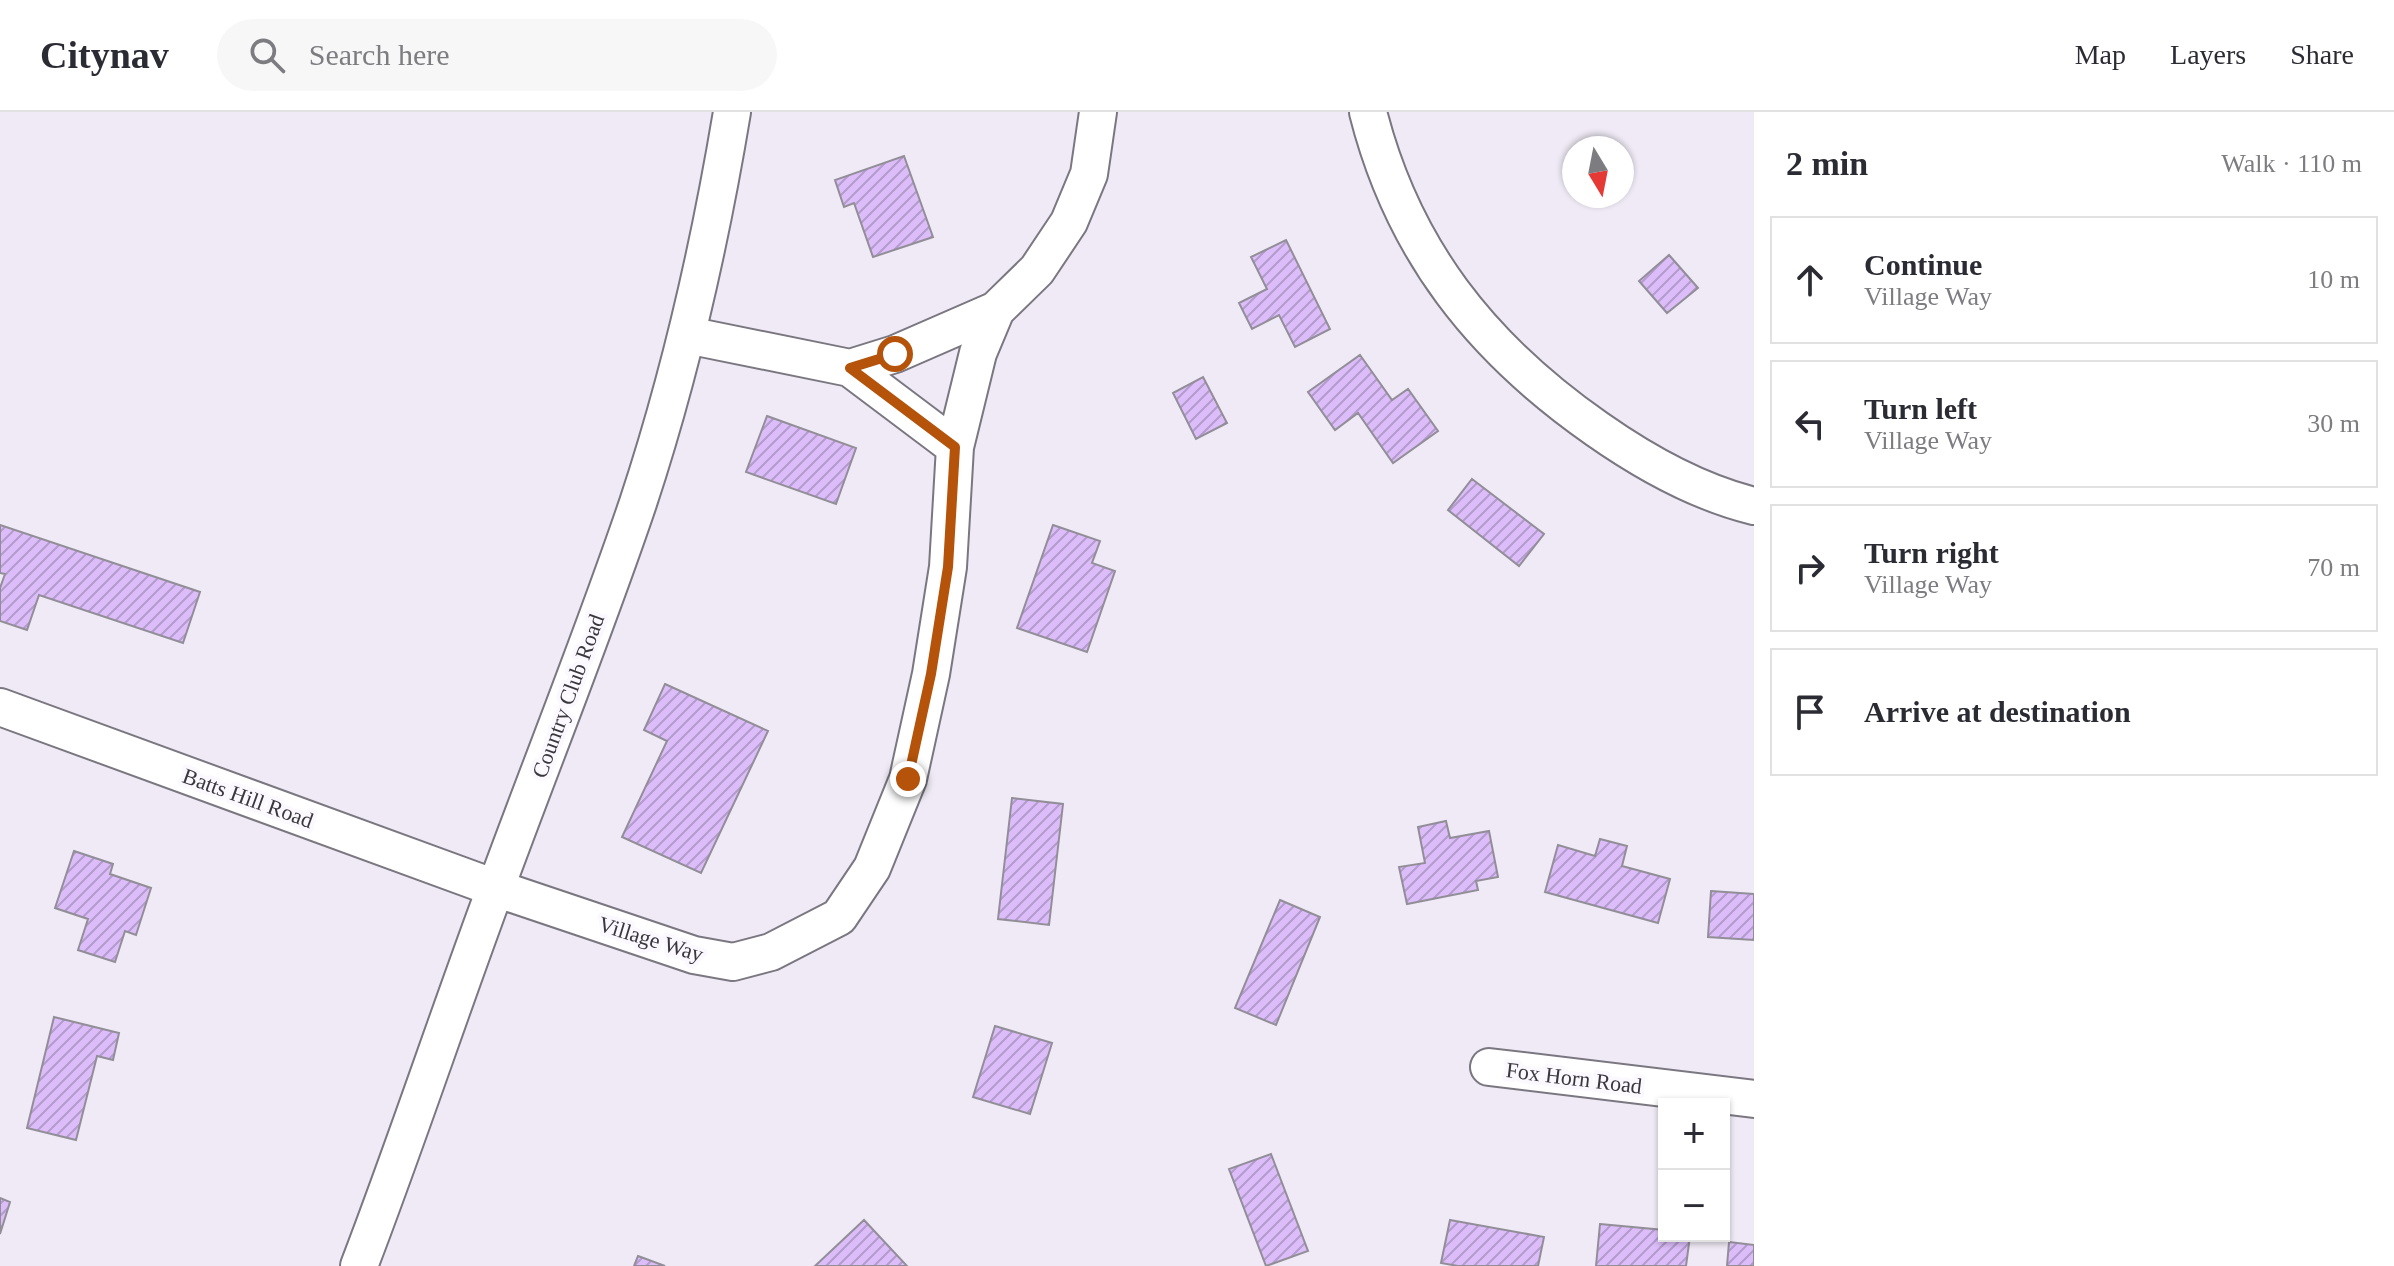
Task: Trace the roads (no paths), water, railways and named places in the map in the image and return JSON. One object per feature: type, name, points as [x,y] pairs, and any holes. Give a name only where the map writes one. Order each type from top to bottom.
[{"type":"street","name":"Country Club Road","points":[[359,1266],[634,514],[687,335],[732,112]]},
{"type":"street","name":"Village Way","points":[[850,368],[895,354],[996,310],[1037,270],[1069,222],[1089,174],[1098,112]]},
{"type":"street","points":[[1368,112],[1390,186],[1444,281],[1478,328],[1521,371],[1570,411],[1623,448],[1680,479],[1754,506]]},
{"type":"street","name":"Village Way","points":[[495,888],[694,955],[733,962],[771,952],[839,917],[872,868],[908,779],[931,674],[948,567],[955,447],[978,353],[996,310]]},
{"type":"street","name":"Village Way","points":[[687,335],[850,368],[955,447]]},
{"type":"street","name":"Batts Hill Road","points":[[0,707],[495,888]]},
{"type":"street","name":"Fox Horn Road","points":[[1489,1067],[1754,1099]]}]
